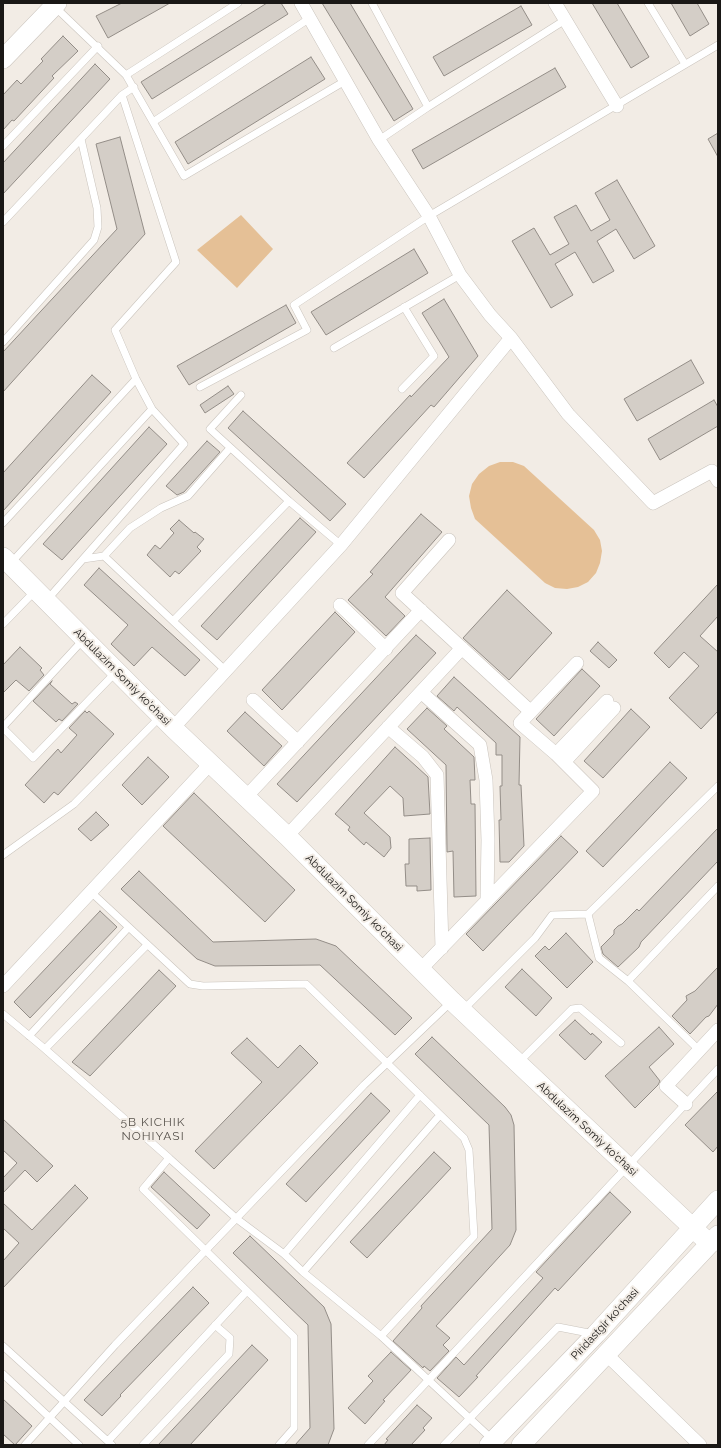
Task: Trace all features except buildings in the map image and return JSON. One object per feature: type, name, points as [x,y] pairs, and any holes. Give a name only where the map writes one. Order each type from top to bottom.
[{"type":"street","points":[[301,3],[379,140],[429,216],[460,275],[490,315],[512,338],[568,414],[653,503],[716,473]]},
{"type":"street","points":[[554,3],[566,20],[617,106]]},
{"type":"street","points":[[3,43],[51,4]]},
{"type":"street","points":[[3,59],[51,4]]},
{"type":"street","points":[[167,722],[226,671],[341,545],[512,338]]},
{"type":"street","points":[[449,540],[402,593],[530,712]]},
{"type":"street","name":"Abdulazim Somiy ko'chasi","points":[[7,561],[167,722],[245,798],[287,836],[420,970],[517,1064],[693,1227],[714,1240]]},
{"type":"street","points":[[340,605],[386,649]]},
{"type":"street","points":[[245,798],[422,610]]},
{"type":"street","points":[[287,836],[462,648]]},
{"type":"street","points":[[420,970],[593,791],[560,758],[520,723],[577,663]]},
{"type":"street","points":[[421,692],[480,745],[486,780],[488,840],[487,901]]},
{"type":"street","points":[[253,700],[298,742]]},
{"type":"street","points":[[560,758],[610,705]]},
{"type":"street","points":[[388,727],[423,757],[436,775],[442,948]]},
{"type":"street","points":[[3,986],[92,893],[210,764]]},
{"type":"street","points":[[686,1104],[666,1086],[718,1030]]},
{"type":"street","name":"Piridastgir ko'chasi","points":[[491,1443],[596,1334],[718,1200]]},
{"type":"street","name":"Piridastgir ko'chasi","points":[[521,1445],[714,1240]]},
{"type":"street","points":[[606,1354],[699,1445]]},
{"type":"lane","points":[[126,75],[238,3]]},
{"type":"lane","points":[[372,3],[428,107]]},
{"type":"lane","points":[[648,3],[685,64]]},
{"type":"lane","points":[[51,4],[98,46],[126,75],[184,176],[345,81]]},
{"type":"lane","points":[[154,122],[310,18]]},
{"type":"lane","points":[[379,140],[428,107],[566,20]]},
{"type":"lane","points":[[200,388],[307,330],[294,305],[429,216],[718,45]]},
{"type":"lane","points":[[3,146],[98,46]]},
{"type":"lane","points":[[3,222],[122,95],[134,87]]},
{"type":"lane","points":[[3,624],[41,595],[83,559],[184,444],[152,409],[136,379],[115,330],[176,262],[122,95]]},
{"type":"lane","points":[[3,342],[94,240],[98,227],[97,208],[81,139]]},
{"type":"lane","points":[[334,348],[460,275]]},
{"type":"lane","points":[[402,388],[434,356],[404,307]]},
{"type":"lane","points":[[3,523],[136,379]]},
{"type":"lane","points":[[241,396],[210,429],[289,501],[341,545]]},
{"type":"lane","points":[[7,561],[152,409]]},
{"type":"lane","points":[[83,559],[104,556],[130,528],[161,508],[188,496],[230,448]]},
{"type":"lane","points":[[173,620],[289,501]]},
{"type":"lane","points":[[104,556],[226,671]]},
{"type":"lane","points":[[84,638],[3,727],[33,758],[117,671]]},
{"type":"lane","points":[[3,856],[74,804],[167,722]]},
{"type":"lane","points":[[25,1445],[115,1345],[364,1085],[535,938],[552,915],[588,914],[718,786]]},
{"type":"lane","points":[[628,981],[718,886]]},
{"type":"lane","points":[[92,893],[190,984],[203,986],[306,984],[464,1138],[469,1150],[474,1236],[381,1336]]},
{"type":"lane","points":[[588,914],[599,958],[628,981],[699,1050]]},
{"type":"lane","points":[[29,1036],[128,928]]},
{"type":"lane","points":[[44,1049],[147,945]]},
{"type":"lane","points":[[517,1064],[572,1009],[580,1008],[621,1044]]},
{"type":"lane","points":[[3,1014],[237,1218],[284,1254],[303,1272],[381,1336],[470,1418],[491,1443]]},
{"type":"lane","points":[[368,1445],[718,1069]]},
{"type":"lane","points":[[284,1254],[420,1095]]},
{"type":"lane","points":[[303,1272],[440,1115]]},
{"type":"lane","points":[[169,1158],[143,1189],[294,1336],[294,1428],[279,1445]]},
{"type":"lane","points":[[3,1346],[110,1443],[247,1291]]},
{"type":"lane","points":[[143,1445],[229,1354],[230,1338],[215,1325]]},
{"type":"lane","points":[[444,1445],[558,1327],[596,1334]]},
{"type":"lane","points":[[3,1374],[79,1445]]},
{"type":"shaded area","points":[[241,215],[273,249],[237,288],[197,250]]},
{"type":"shaded area","points":[[500,462],[513,462],[524,466],[594,530],[600,540],[602,551],[600,563],[596,573],[588,582],[578,587],[567,589],[555,588],[545,583],[475,519],[469,496],[472,484],[479,474],[489,466]]},
{"type":"district","name":"5B KICHIK NOHIYASI","points":[[153,1129]]}]
